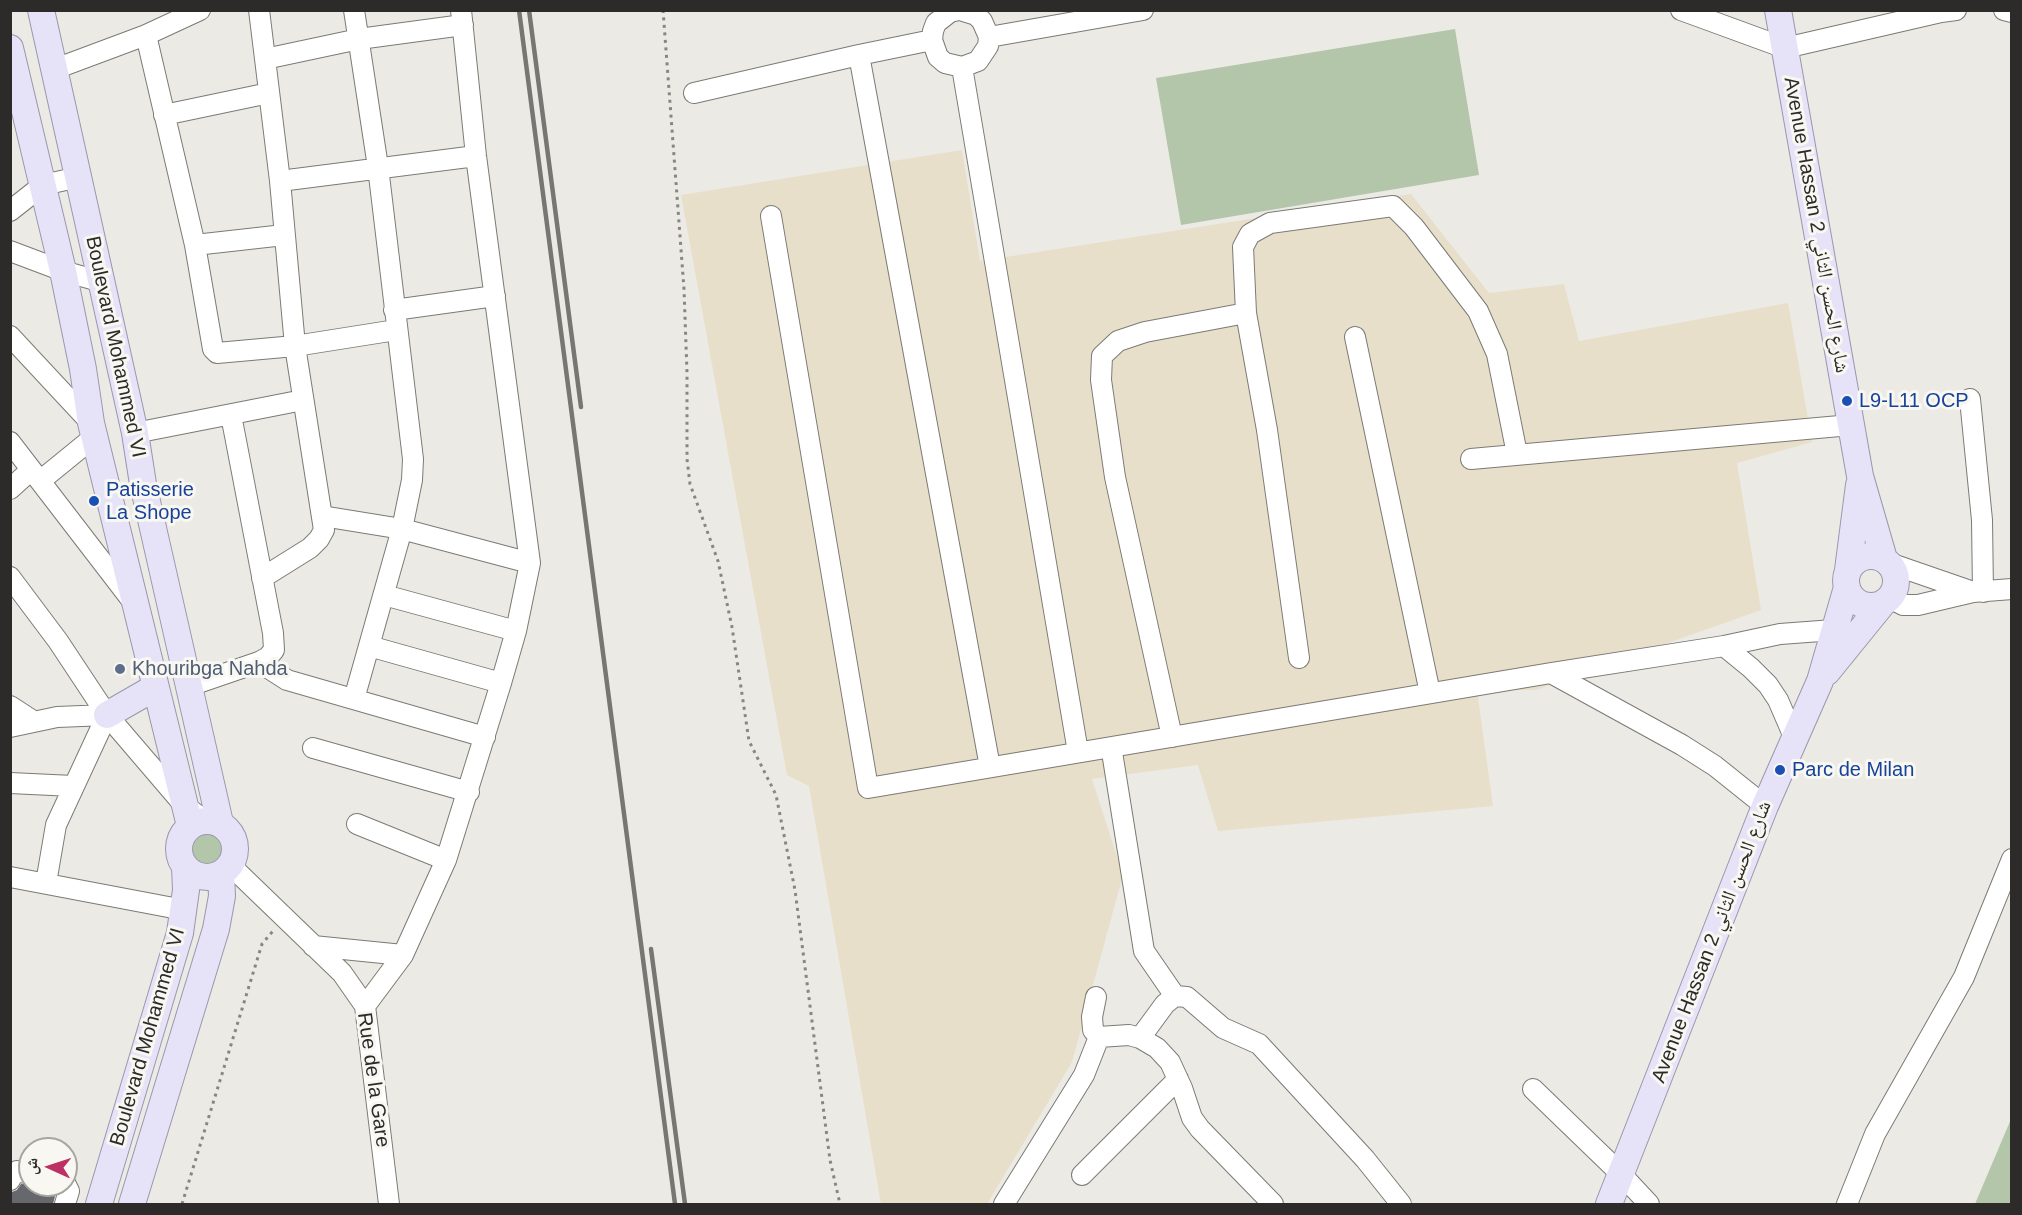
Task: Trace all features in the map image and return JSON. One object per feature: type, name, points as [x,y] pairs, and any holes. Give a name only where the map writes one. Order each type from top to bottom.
[{"type":"main road","name":"Boulevard Mohammed VI","points":[[41,10],[189,686],[200,819]]},
{"type":"main road","name":"Avenue Hassan 2 شارع الحسن الثاني","points":[[1778,10],[1860,476],[1887,561]]},
{"type":"main road","name":"Boulevard Mohammed VI","points":[[10,48],[63,271],[84,369],[93,430],[154,688],[200,819]]},
{"type":"main road","name":"Avenue Hassan 2 شارع الحسن الثاني","points":[[1609,1204],[1765,806],[1820,681],[1848,579],[1860,476]]},
{"type":"main road","points":[[1874,556],[1887,561],[1896,576],[1896,584],[1887,601],[1875,606],[1866,606],[1857,602],[1851,596],[1848,579],[1855,562],[1864,557],[1874,556]]},
{"type":"main road","name":"Avenue Hassan 2 شارع الحسن الثاني","points":[[1820,681],[1887,601]]},
{"type":"main road","points":[[106,715],[154,688]]},
{"type":"main road","points":[[200,819],[229,831],[234,842],[235,854],[226,869],[206,878],[191,873],[185,867],[178,845],[182,834],[200,819]]},
{"type":"main road","name":"Boulevard Mohammed VI","points":[[99,1204],[173,959],[184,910],[185,867]]},
{"type":"main road","name":"Boulevard Mohammed VI","points":[[132,1204],[216,929],[226,869]]},
{"type":"street","points":[[259,10],[280,180],[295,346],[324,530],[310,548],[262,578]]},
{"type":"street","points":[[354,10],[378,167],[413,459],[412,480],[402,529],[354,699]]},
{"type":"street","points":[[989,37],[1143,10]]},
{"type":"street","points":[[1681,10],[1785,48],[1946,11]]},
{"type":"street","points":[[2004,10],[2012,12]]},
{"type":"street","points":[[967,11],[982,21],[989,37],[984,54],[978,61],[962,67],[945,63],[938,57],[932,40],[933,31],[951,12],[967,11]]},
{"type":"street","points":[[55,69],[146,35],[187,13]]},
{"type":"street","points":[[265,59],[462,18],[476,156],[530,563],[516,631],[469,792],[446,860],[403,955],[365,1006]]},
{"type":"street","points":[[146,35],[195,245],[213,349],[217,353],[295,346],[396,330]]},
{"type":"street","points":[[694,93],[932,40]]},
{"type":"street","points":[[859,55],[990,767]]},
{"type":"street","points":[[962,67],[1078,752]]},
{"type":"street","points":[[164,115],[269,93]]},
{"type":"street","points":[[280,180],[476,156]]},
{"type":"street","points":[[10,211],[43,185],[79,177]]},
{"type":"street","points":[[1299,658],[1268,430],[1246,313],[1243,248],[1250,234],[1270,223],[1393,206],[1414,227],[1478,311],[1497,354],[1517,454]]},
{"type":"street","points":[[771,216],[867,788],[1724,646],[1780,634],[1834,630]]},
{"type":"street","points":[[195,245],[284,235]]},
{"type":"street","points":[[10,251],[63,271],[102,282]]},
{"type":"street","points":[[394,310],[495,296]]},
{"type":"street","points":[[1172,736],[1115,477],[1101,380],[1102,356],[1118,341],[1145,332],[1246,313]]},
{"type":"street","points":[[10,336],[93,430],[36,475],[10,489]]},
{"type":"street","points":[[1355,337],[1430,693]]},
{"type":"street","points":[[1970,399],[1982,520],[1978,592]]},
{"type":"street","points":[[135,434],[303,400]]},
{"type":"street","points":[[189,686],[259,662],[268,657],[273,650],[274,642],[231,415]]},
{"type":"street","points":[[1471,459],[1851,425]]},
{"type":"street","points":[[10,442],[135,605]]},
{"type":"street","points":[[322,516],[402,529],[530,563]]},
{"type":"street","points":[[1887,561],[1978,592]]},
{"type":"street","points":[[10,577],[58,641],[106,715],[200,819]]},
{"type":"street","points":[[1887,601],[1903,605],[1918,605],[1978,592],[2012,589]]},
{"type":"street","points":[[384,595],[516,631]]},
{"type":"street","points":[[369,646],[501,683]]},
{"type":"street","points":[[1724,646],[1751,668],[1768,686],[1778,700],[1794,737]]},
{"type":"street","points":[[259,662],[287,680],[485,737]]},
{"type":"street","points":[[1551,673],[1682,745],[1715,766],[1765,806]]},
{"type":"street","points":[[10,706],[33,721]]},
{"type":"street","points":[[10,727],[57,717],[106,715]]},
{"type":"street","points":[[46,883],[56,825],[106,715]]},
{"type":"street","points":[[313,748],[469,792]]},
{"type":"street","points":[[1112,752],[1144,951],[1175,996],[1187,998],[1223,1028],[1259,1044],[1365,1160],[1401,1204]]},
{"type":"street","points":[[10,783],[73,786]]},
{"type":"street","points":[[357,824],[446,860]]},
{"type":"street","points":[[1847,1204],[1879,1125],[1964,978],[2012,859]]},
{"type":"street","name":"Rue de la Gare","points":[[226,869],[342,973],[365,1006],[389,1204]]},
{"type":"street","points":[[10,877],[184,910]]},
{"type":"street","points":[[313,946],[403,955]]},
{"type":"street","points":[[1140,1038],[1165,1004],[1175,996]]},
{"type":"street","points":[[1096,997],[1092,1017],[1093,1030],[1099,1037]]},
{"type":"street","points":[[1099,1037],[1129,1035],[1140,1038],[1157,1048],[1170,1062],[1192,1118],[1200,1129],[1273,1204]]},
{"type":"street","points":[[1004,1204],[1084,1075],[1099,1037]]},
{"type":"street","points":[[1082,1175],[1178,1079]]},
{"type":"street","points":[[1533,1089],[1649,1204]]},
{"type":"path","points":[[663,10],[684,289],[687,459],[690,484],[718,561],[732,627],[749,741],[776,795],[795,891],[830,1160],[840,1204]]},
{"type":"path","points":[[182,1204],[262,944],[283,918]]},
{"type":"shaded area","points":[[962,150],[980,261],[1411,194],[1489,293],[1564,284],[1579,341],[1788,303],[1812,442],[1737,463],[1761,610],[1536,690],[1477,690],[1493,806],[1218,831],[1198,765],[1092,779],[1123,875],[1072,1062],[987,1204],[881,1204],[809,786],[787,775],[681,195]]},
{"type":"green space","points":[[1455,29],[1479,175],[1181,225],[1156,78]]},
{"type":"green space","points":[[206,832],[219,837],[224,850],[219,863],[206,868],[193,863],[188,850],[193,837]]},
{"type":"green space","points":[[2011,1119],[2011,1204],[1975,1204]]},
{"type":"building","points":[[18,1188],[18,1197],[55,1197],[53,1204],[10,1204],[12,1192]]},
{"type":"railway","points":[[519,10],[675,1204]]},
{"type":"railway","points":[[529,10],[581,407]]},
{"type":"railway","points":[[651,949],[685,1204]]},
{"type":"place","name":"L9-L11 OCP","points":[[1847,401]]},
{"type":"place","name":"Patisserie La Shope","points":[[94,501]]},
{"type":"place","name":"Khouribga Nahda","points":[[120,669]]},
{"type":"place","name":"Parc de Milan","points":[[1780,770]]}]
